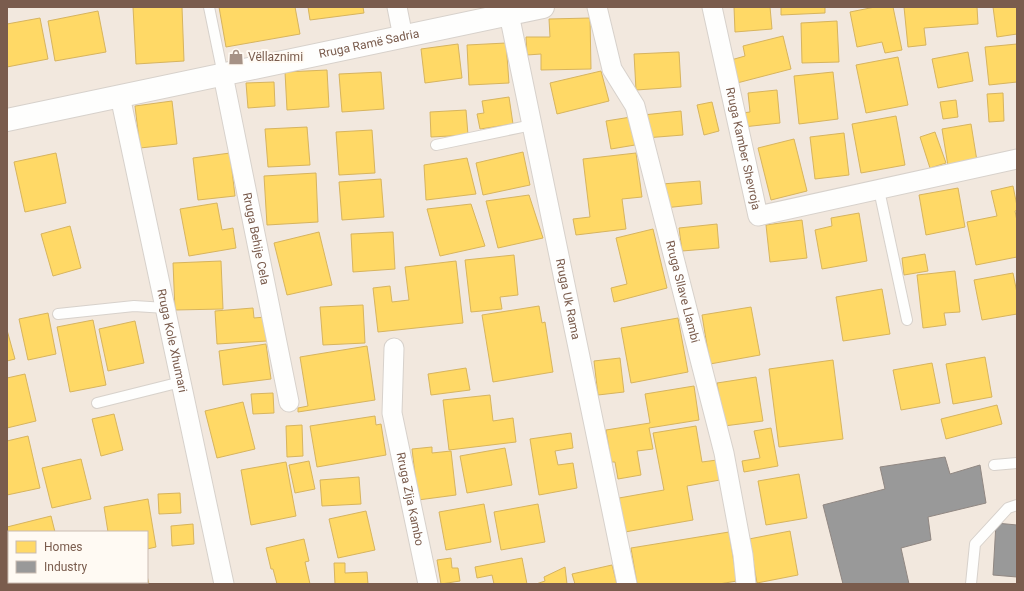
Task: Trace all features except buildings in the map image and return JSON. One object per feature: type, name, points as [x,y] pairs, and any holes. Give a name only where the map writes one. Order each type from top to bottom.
[{"type":"street","points":[[397,7],[403,37]]},
{"type":"street","name":"Rruga Ramë Sadria","points":[[7,120],[543,7]]},
{"type":"street","name":"Rruga Sllave Llambi","points":[[597,7],[612,69],[635,106],[724,453],[742,547],[746,584]]},
{"type":"street","name":"Rruga Kamber Shevroja","points":[[712,7],[758,216],[1016,162]]},
{"type":"street","name":"Rruga Uk Rama","points":[[509,14],[627,584]]},
{"type":"street","name":"Rruga Behije Cela","points":[[223,75],[289,402]]},
{"type":"street","name":"Rruga Kole Xhumari","points":[[120,96],[224,584]]},
{"type":"street","name":"Rruga Zija Kambo","points":[[394,348],[392,413],[428,584]]},
{"type":"lane","points":[[209,7],[223,75]]},
{"type":"lane","points":[[436,145],[532,125]]},
{"type":"lane","points":[[878,190],[907,320]]},
{"type":"lane","points":[[58,314],[134,306],[166,308]]},
{"type":"lane","points":[[96,403],[181,382]]},
{"type":"lane","points":[[994,464],[1017,463]]},
{"type":"lane","points":[[971,584],[975,544],[1008,508],[1017,505]]},
{"type":"shaded area","points":[[7,7],[1017,7],[1017,584],[7,584]]},
{"type":"place","name":"Vëllaznimi","points":[[236,57]]}]
